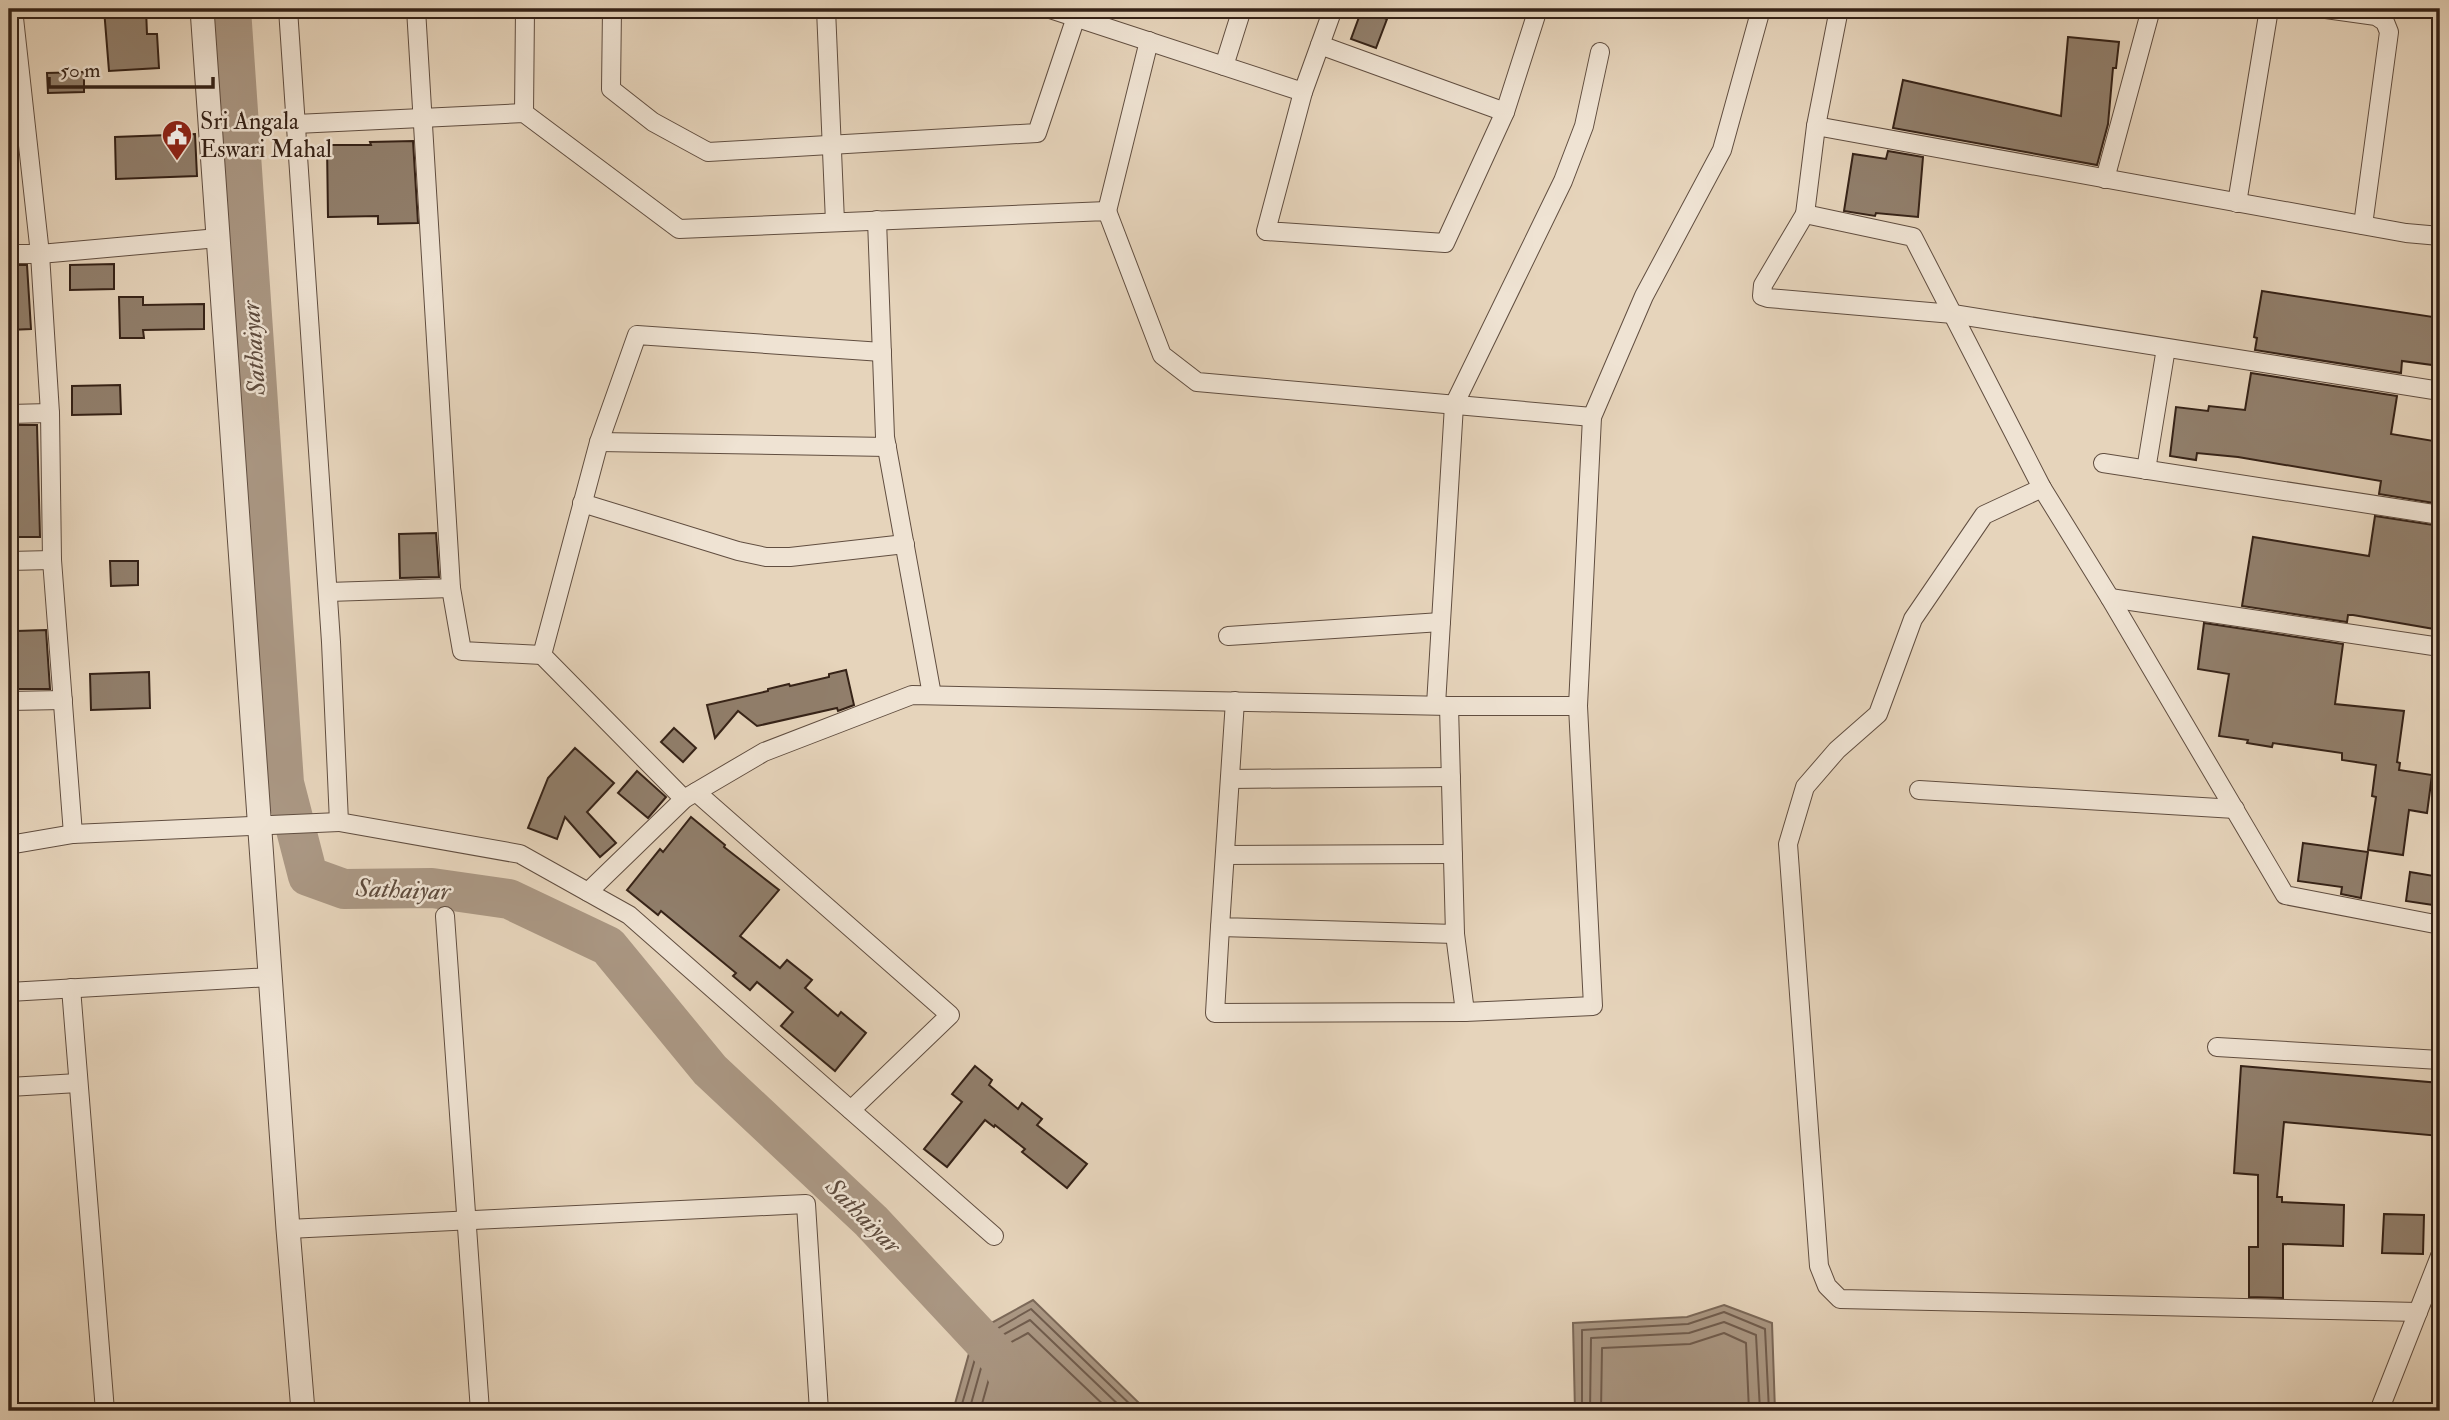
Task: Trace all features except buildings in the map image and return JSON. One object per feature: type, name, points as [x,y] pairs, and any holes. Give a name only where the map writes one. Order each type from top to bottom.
[{"type":"street","points":[[13,9],[40,254],[50,413],[52,560],[73,834]]},
{"type":"street","points":[[202,9],[218,238],[270,825],[270,976],[303,1411]]},
{"type":"street","points":[[294,9],[288,9],[328,592],[331,822]]},
{"type":"street","points":[[416,9],[451,588],[462,651],[542,655],[690,796],[950,1015],[851,1110]]},
{"type":"street","points":[[524,113],[526,9]]},
{"type":"street","points":[[612,9],[611,89],[653,122],[708,152],[1037,133],[1076,18]]},
{"type":"street","points":[[826,9],[835,222]]},
{"type":"street","points":[[1050,9],[1303,92]]},
{"type":"street","points":[[1224,66],[1242,9]]},
{"type":"street","points":[[1334,9],[1303,92],[1266,231],[1445,243],[1505,112],[1538,9]]},
{"type":"street","points":[[1235,701],[1215,1013],[1465,1012],[1593,1006],[1578,706],[1592,417],[1644,296],[1723,150],[1761,9]]},
{"type":"street","points":[[1839,9],[1816,126],[1805,214],[1763,285],[1762,296],[1953,314],[2440,391]]},
{"type":"street","points":[[2105,178],[2151,9]]},
{"type":"street","points":[[2237,203],[2269,9]]},
{"type":"street","points":[[2326,9],[2376,16],[2385,22],[2389,32],[2363,225]]},
{"type":"street","points":[[1149,41],[1107,211],[1162,355],[1197,382],[1592,417]]},
{"type":"street","points":[[1320,46],[1505,112]]},
{"type":"street","points":[[1465,1012],[1455,934],[1451,777],[1442,706],[1441,622],[1454,405],[1563,181],[1584,126],[1600,52]]},
{"type":"street","points":[[296,124],[524,113],[679,229],[1107,211]]},
{"type":"street","points":[[1816,126],[2406,233],[2440,236]]},
{"type":"street","points":[[1805,214],[1913,237],[2042,488],[2285,895],[2439,919]]},
{"type":"street","points":[[877,220],[887,447],[932,695]]},
{"type":"street","points":[[9,254],[40,254],[218,238]]},
{"type":"street","points":[[542,655],[598,442],[637,335],[882,352]]},
{"type":"street","points":[[2146,470],[2166,348]]},
{"type":"street","points":[[9,414],[50,413]]},
{"type":"street","points":[[598,442],[887,447]]},
{"type":"street","points":[[2103,463],[2440,515]]},
{"type":"street","points":[[2042,488],[1984,515],[1913,619],[1878,715],[1837,750],[1805,787],[1787,844],[1819,1266],[1827,1286],[1840,1299],[2418,1312]]},
{"type":"street","points":[[582,503],[738,551],[766,557],[790,557],[905,544]]},
{"type":"street","points":[[9,561],[52,560]]},
{"type":"street","points":[[328,592],[451,588]]},
{"type":"street","points":[[2110,598],[2440,647]]},
{"type":"street","points":[[1228,636],[1441,622]]},
{"type":"street","points":[[588,892],[690,796],[764,752],[912,695],[1442,706],[1578,706]]},
{"type":"street","points":[[9,701],[63,700]]},
{"type":"street","points":[[1230,779],[1451,777]]},
{"type":"street","points":[[1919,790],[2235,809]]},
{"type":"street","points":[[9,845],[73,834],[331,822],[520,854],[628,915],[994,1237]]},
{"type":"street","points":[[1225,855],[1453,854]]},
{"type":"street","points":[[445,916],[480,1411]]},
{"type":"street","points":[[1220,927],[1455,934]]},
{"type":"street","points":[[9,992],[270,976]]},
{"type":"street","points":[[71,988],[105,1411]]},
{"type":"street","points":[[2217,1047],[2440,1060]]},
{"type":"street","points":[[9,1087],[78,1083]]},
{"type":"street","points":[[288,1229],[806,1204],[820,1411]]},
{"type":"street","points":[[2379,1411],[2440,1256]]},
{"type":"water","points":[[1033,1300],[1150,1411],[953,1411],[975,1332]]},
{"type":"water","points":[[1724,1305],[1772,1323],[1775,1411],[1575,1411],[1573,1323],[1687,1317]]},
{"type":"waterway","name":"Sathaiyar","points":[[231,9],[284,783],[308,876],[344,889],[432,888],[509,899],[608,946],[710,1070],[871,1221],[1000,1359],[1025,1411]]},
{"type":"place","name":"Sri Angala Eswari Mahal","points":[[177,162]]}]
